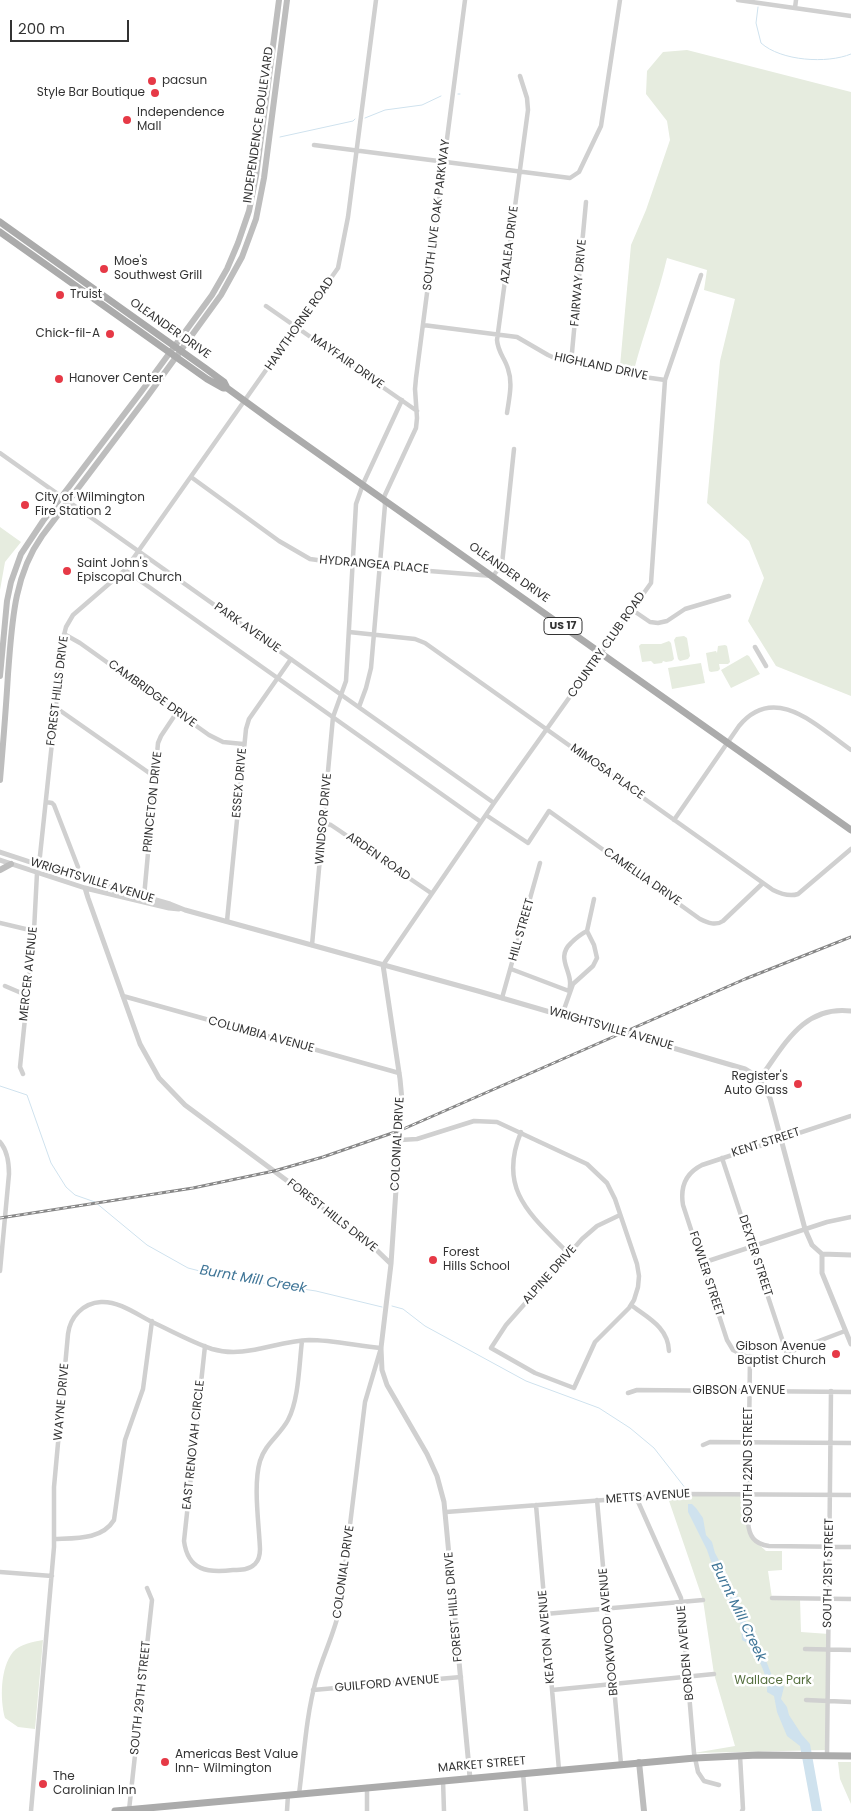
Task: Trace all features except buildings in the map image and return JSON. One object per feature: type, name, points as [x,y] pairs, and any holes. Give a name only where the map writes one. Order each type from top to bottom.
[{"type":"main road","name":"INDEPENDENCE BOULEVARD","points":[[0,780],[12,619],[18,587],[26,561],[35,545],[175,351],[215,290],[238,243],[252,199],[279,0]]},
{"type":"main road","name":"INDEPENDENCE BOULEVARD","points":[[0,676],[6,613],[14,573],[21,554],[61,496],[141,392],[221,295],[247,246],[256,219],[264,178],[287,0]]},
{"type":"main road","points":[[262,134],[265,140],[264,178]]},
{"type":"main road","name":"OLEANDER DRIVE","points":[[0,222],[223,388],[227,388],[851,830]]},
{"type":"main road","name":"OLEANDER DRIVE","points":[[0,232],[175,351]]},
{"type":"main road","points":[[0,870],[11,864]]},
{"type":"main road","name":"MARKET STREET","points":[[115,1811],[144,1810],[639,1762],[740,1756],[851,1756]]},
{"type":"main road","points":[[639,1762],[644,1811]]},
{"type":"street","name":"HAWTHORNE ROAD","points":[[139,552],[336,273],[340,263],[357,150],[376,0]]},
{"type":"street","name":"SOUTH LIVE OAK PARKWAY","points":[[359,708],[370,674],[384,499],[386,490],[416,424],[416,383],[465,0]]},
{"type":"street","points":[[314,144],[570,178],[579,172],[601,126],[620,0]]},
{"type":"street","points":[[738,0],[851,16]]},
{"type":"street","points":[[795,8],[796,0]]},
{"type":"street","name":"AZALEA DRIVE","points":[[507,413],[511,381],[508,369],[500,353],[498,334],[528,110],[527,98],[520,76]]},
{"type":"street","name":"FAIRWAY DRIVE","points":[[571,363],[586,202]]},
{"type":"street","name":"COUNTRY CLUB ROAD","points":[[383,965],[430,893],[631,609],[650,585],[665,380],[701,275]]},
{"type":"street","name":"MAYFAIR DRIVE","points":[[266,306],[402,400]]},
{"type":"street","name":"HIGHLAND DRIVE","points":[[424,325],[517,337],[553,358],[571,363],[610,367],[637,376],[665,380]]},
{"type":"street","points":[[402,400],[417,411]]},
{"type":"street","name":"WINDSOR DRIVE","points":[[312,945],[333,717],[346,681],[356,504],[363,484],[402,400]]},
{"type":"street","points":[[493,576],[502,564],[514,449]]},
{"type":"street","name":"PARK AVENUE","points":[[0,453],[494,803]]},
{"type":"street","name":"HYDRANGEA PLACE","points":[[191,477],[279,542],[310,559],[353,565],[493,576]]},
{"type":"street","name":"FOREST HILLS DRIVE","points":[[39,865],[64,634],[72,615],[125,570],[139,552]]},
{"type":"street","name":"PARK AVENUE","points":[[125,570],[480,822]]},
{"type":"street","points":[[631,609],[650,622],[658,624],[667,621],[686,609],[729,596]]},
{"type":"street","name":"MIMOSA PLACE","points":[[349,632],[422,641],[781,894],[791,896],[798,894],[851,849]]},
{"type":"street","name":"CAMBRIDGE DRIVE","points":[[64,634],[88,648],[218,740],[244,744]]},
{"type":"street","points":[[755,646],[766,666]]},
{"type":"street","name":"ESSEX DRIVE","points":[[226,921],[244,744],[249,720],[291,659]]},
{"type":"street","points":[[56,707],[155,777]]},
{"type":"street","points":[[674,820],[743,721],[751,714],[766,708],[780,707],[797,713],[851,750]]},
{"type":"street","name":"PRINCETON DRIVE","points":[[144,897],[160,739],[177,712]]},
{"type":"street","points":[[46,802],[54,805],[78,867]]},
{"type":"street","name":"CAMELLIA DRIVE","points":[[486,816],[528,843],[549,812],[700,919],[712,924],[723,922],[763,883]]},
{"type":"street","name":"ARDEN ROAD","points":[[323,823],[332,825],[430,893]]},
{"type":"street","name":"WRIGHTSVILLE AVENUE","points":[[0,852],[185,910],[735,1065],[753,1072],[760,1078]]},
{"type":"street","name":"WRIGHTSVILLE AVENUE","points":[[0,860],[86,888],[169,908],[185,910]]},
{"type":"street","name":"HILL STREET","points":[[502,998],[540,862]]},
{"type":"street","name":"MERCER AVENUE","points":[[23,1074],[20,1067],[38,873]]},
{"type":"street","name":"FOREST HILLS DRIVE","points":[[86,888],[143,1052],[159,1078],[185,1105],[363,1237],[391,1264],[381,1348],[382,1370],[386,1381],[430,1460],[441,1490],[446,1512],[470,1778]]},
{"type":"street","points":[[569,991],[574,982],[592,966],[596,958],[594,945],[587,931],[594,899]]},
{"type":"street","points":[[0,922],[34,932]]},
{"type":"street","points":[[562,1015],[571,984],[564,960],[564,952],[574,940],[587,931]]},
{"type":"street","name":"COLONIAL DRIVE","points":[[383,965],[402,1100],[391,1264]]},
{"type":"street","points":[[511,969],[569,991]]},
{"type":"street","points":[[5,986],[26,995]]},
{"type":"street","name":"COLUMBIA AVENUE","points":[[123,996],[399,1073]]},
{"type":"street","points":[[851,1011],[838,1010],[820,1014],[802,1025],[790,1037],[760,1078],[770,1098],[805,1229],[812,1245],[822,1254],[851,1255]]},
{"type":"street","name":"KENT STREET","points":[[686,1180],[690,1173],[698,1167],[851,1116]]},
{"type":"street","points":[[400,1140],[417,1139],[479,1121],[497,1122],[594,1168],[609,1186],[637,1264],[638,1287],[631,1305],[661,1327],[668,1341],[670,1351]]},
{"type":"street","points":[[521,1132],[515,1147],[512,1166],[517,1191],[524,1204],[539,1223],[569,1254]]},
{"type":"street","points":[[0,1142],[9,1163],[0,1271]]},
{"type":"street","points":[[0,1149],[5,1153]]},
{"type":"street","name":"DEXTER STREET","points":[[722,1158],[787,1354]]},
{"type":"street","name":"FOWLER STREET","points":[[686,1180],[682,1189],[682,1201],[730,1345],[738,1353],[750,1356]]},
{"type":"street","name":"ALPINE DRIVE","points":[[620,1216],[597,1226],[582,1239],[506,1325],[490,1348],[535,1373],[574,1388],[595,1342],[631,1305]]},
{"type":"street","points":[[702,1263],[805,1229],[851,1217]]},
{"type":"street","points":[[822,1254],[822,1273],[851,1344]]},
{"type":"street","name":"WAYNE DRIVE","points":[[31,1811],[52,1576],[54,1487],[69,1326],[74,1317],[88,1306],[101,1302],[117,1305],[222,1352],[235,1353],[302,1341],[320,1341],[381,1348]]},
{"type":"street","points":[[54,1539],[100,1534],[109,1528],[114,1520],[125,1440],[143,1388],[152,1322]]},
{"type":"street","points":[[750,1356],[776,1360],[782,1359],[790,1352],[845,1331]]},
{"type":"street","name":"EAST RENOVAH CIRCLE","points":[[205,1346],[184,1544],[190,1560],[201,1568],[209,1571],[223,1572],[247,1569],[258,1560],[260,1549],[258,1468],[263,1453],[288,1420],[293,1410],[302,1341]]},
{"type":"street","name":"COLONIAL DRIVE","points":[[299,1794],[313,1690],[338,1617],[365,1402],[381,1348]]},
{"type":"street","name":"SOUTH 22ND STREET","points":[[750,1356],[748,1528],[751,1536],[759,1544],[769,1546],[829,1547]]},
{"type":"street","name":"GIBSON AVENUE","points":[[628,1393],[637,1390],[851,1392]]},
{"type":"street","name":"SOUTH 21ST STREET","points":[[827,1756],[830,1391]]},
{"type":"street","points":[[703,1445],[710,1442],[851,1443]]},
{"type":"street","name":"METTS AVENUE","points":[[446,1512],[684,1494],[851,1495]]},
{"type":"street","name":"BORDEN AVENUE","points":[[636,1497],[682,1602],[695,1758],[698,1772],[704,1781],[719,1785]]},
{"type":"street","name":"BROOKWOOD AVENUE","points":[[597,1500],[621,1764]]},
{"type":"street","name":"KEATON AVENUE","points":[[536,1505],[558,1770]]},
{"type":"street","points":[[829,1547],[851,1547]]},
{"type":"street","points":[[0,1572],[52,1576]]},
{"type":"street","name":"SOUTH 29TH STREET","points":[[129,1810],[152,1600],[147,1588]]},
{"type":"street","points":[[772,1598],[851,1598]]},
{"type":"street","points":[[545,1614],[703,1600]]},
{"type":"street","points":[[804,1649],[851,1650]]},
{"type":"street","points":[[552,1690],[714,1674]]},
{"type":"street","name":"GUILFORD AVENUE","points":[[313,1690],[461,1677]]},
{"type":"street","points":[[806,1700],[851,1702]]},
{"type":"street","points":[[740,1756],[742,1811]]},
{"type":"street","points":[[524,1773],[526,1811]]},
{"type":"street","points":[[443,1780],[444,1811]]},
{"type":"street","points":[[367,1788],[367,1811]]},
{"type":"street","points":[[287,1811],[288,1795]]},
{"type":"green space","points":[[687,50],[851,92],[851,696],[776,666],[748,621],[764,578],[749,541],[707,503],[720,361],[735,299],[704,290],[707,270],[667,258],[634,370],[620,366],[631,245],[646,210],[670,140],[667,121],[646,94],[647,71],[663,52]]},
{"type":"green space","points":[[0,527],[21,542],[5,562],[0,590]]},
{"type":"green space","points":[[684,636],[687,638],[690,656],[688,659],[680,661],[674,640],[676,637]]},
{"type":"green space","points":[[669,641],[674,659],[672,661],[654,664],[651,661],[642,662],[639,646],[641,644],[661,644]]},
{"type":"green space","points":[[718,646],[727,646],[730,662],[728,664],[719,664],[720,669],[718,671],[709,671],[706,653],[716,651],[717,653]]},
{"type":"green space","points":[[747,655],[760,674],[731,688],[721,670]]},
{"type":"green space","points":[[701,663],[705,683],[672,689],[668,668]]},
{"type":"green space","name":"Wallace Park","points":[[749,1494],[749,1528],[753,1539],[766,1551],[782,1551],[782,1570],[768,1571],[772,1598],[800,1598],[801,1632],[829,1634],[827,1750],[694,1753],[735,1746],[714,1674],[703,1600],[667,1495]]},
{"type":"green space","points":[[43,1640],[35,1729],[18,1727],[5,1718],[2,1693],[3,1675],[9,1659],[16,1649]]},
{"type":"green space","points":[[838,1762],[851,1762],[851,1804],[840,1779]]},
{"type":"water","points":[[688,1504],[692,1504],[703,1518],[706,1535],[712,1542],[715,1553],[729,1579],[730,1589],[738,1597],[743,1617],[758,1640],[772,1676],[784,1687],[781,1699],[787,1707],[789,1715],[810,1744],[822,1811],[812,1811],[800,1746],[787,1736],[777,1712],[774,1696],[767,1692],[766,1680],[761,1665],[749,1644],[742,1640],[741,1626],[735,1610],[720,1587],[707,1550],[688,1512]]},
{"type":"waterway","points":[[758,7],[756,23],[761,43],[770,49],[792,57],[817,60],[851,54]]},
{"type":"waterway","points":[[365,118],[385,110],[422,105],[441,96]]},
{"type":"waterway","points":[[280,137],[355,119]]},
{"type":"waterway","name":"Burnt Mill Creek","points":[[0,1086],[27,1095],[51,1163],[66,1187],[75,1195],[95,1202],[147,1245],[188,1268],[223,1277],[316,1291],[382,1307]]},
{"type":"waterway","name":"Burnt Mill Creek","points":[[392,1306],[403,1309],[425,1326],[526,1381],[599,1408],[630,1428],[654,1448],[686,1489]]},
{"type":"railway","points":[[0,1218],[193,1188],[274,1171],[323,1157],[401,1130],[745,979],[851,937]]},
{"type":"place","name":"pacsun","points":[[152,81]]},
{"type":"place","name":"Style Bar Boutique","points":[[155,93]]},
{"type":"place","name":"Independence Mall","points":[[127,120]]},
{"type":"place","name":"Moe's Southwest Grill","points":[[104,269]]},
{"type":"place","name":"Truist","points":[[60,295]]},
{"type":"place","name":"Chick-fil-A","points":[[110,334]]},
{"type":"place","name":"Hanover Center","points":[[59,379]]},
{"type":"place","name":"City of Wilmington Fire Station 2","points":[[25,505]]},
{"type":"place","name":"Saint John's Episcopal Church","points":[[67,571]]},
{"type":"place","name":"Register's Auto Glass","points":[[798,1084]]},
{"type":"place","name":"Forest Hills School","points":[[433,1260]]},
{"type":"place","name":"Gibson Avenue Baptist Church","points":[[836,1354]]},
{"type":"place","name":"Americas Best Value Inn- Wilmington","points":[[165,1762]]},
{"type":"place","name":"The Carolinian Inn","points":[[43,1784]]}]
